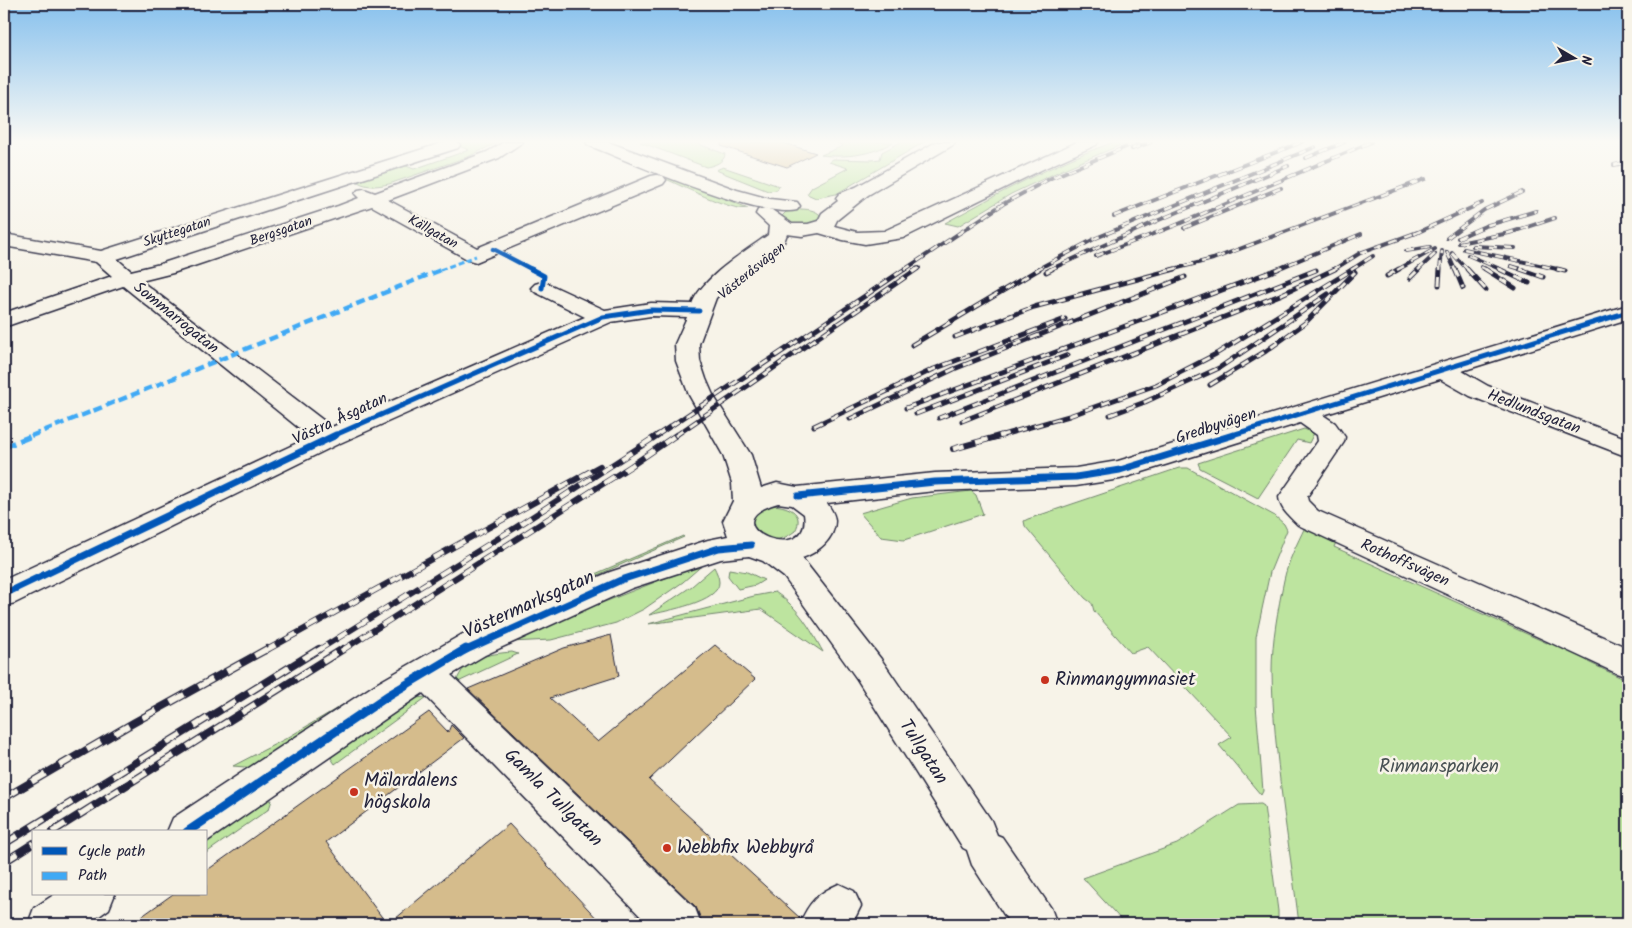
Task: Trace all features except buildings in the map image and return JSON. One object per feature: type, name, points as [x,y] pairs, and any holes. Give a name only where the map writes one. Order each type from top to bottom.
[{"type":"street","name":"Skyttegatan","points":[[102,257],[322,185]]},
{"type":"street","name":"Källgatan","points":[[348,185],[476,256],[644,185]]},
{"type":"street","name":"Bergsgatan","points":[[4,320],[127,278],[166,270],[397,185]]},
{"type":"street","name":"Bergsgatan","points":[[369,196],[402,185]]},
{"type":"street","points":[[709,185],[732,194],[812,216],[860,240],[873,240],[896,234],[995,185]]},
{"type":"street","name":"Västeråsvägen","points":[[699,311],[722,296],[812,216],[872,185]]},
{"type":"street","points":[[732,194],[776,222],[812,216]]},
{"type":"street","points":[[776,222],[779,211],[812,216]]},
{"type":"street","name":"Västeråsvägen","points":[[776,222],[776,238],[747,258],[706,295],[688,344],[688,361],[701,395],[737,454],[761,479],[793,495]]},
{"type":"street","points":[[4,240],[102,257]]},
{"type":"street","name":"Sommarrogatan","points":[[102,257],[137,289],[330,438]]},
{"type":"street","points":[[542,288],[603,317]]},
{"type":"street","name":"Västra Åsgatan","points":[[4,594],[330,438],[603,317],[641,309],[664,308],[699,311]]},
{"type":"street","name":"Gredbyvägen","points":[[793,495],[959,481],[1053,478],[1099,474],[1140,465],[1442,370],[1623,318]]},
{"type":"street","name":"Hedlundsgatan","points":[[1442,370],[1479,391],[1628,449]]},
{"type":"street","name":"Rothoffsvägen","points":[[1303,413],[1326,429],[1332,437],[1331,442],[1293,498],[1294,504],[1308,518],[1628,663]]},
{"type":"street","name":"Västeråsvägen","points":[[737,454],[746,483],[752,530]]},
{"type":"street","name":"Gredbyvägen","points":[[817,530],[914,485]]},
{"type":"street","points":[[765,495],[793,495],[810,502],[818,509],[817,530],[797,548],[752,530],[765,495]]},
{"type":"street","name":"Västermarksgatan","points":[[190,830],[389,695],[473,645],[621,580],[719,548],[752,530]]},
{"type":"street","name":"Tullgatan","points":[[752,530],[795,569],[869,669],[1035,924]]},
{"type":"street","name":"Tullgatan","points":[[817,530],[814,564],[869,669]]},
{"type":"street","name":"Gamla Tullgatan","points":[[426,673],[679,924]]},
{"type":"street","points":[[50,924],[91,896]]},
{"type":"green space","points":[[679,185],[691,185],[748,208],[731,206]]},
{"type":"green space","points":[[754,185],[779,186],[777,190],[768,191]]},
{"type":"green space","points":[[815,185],[851,185],[836,194],[816,198],[807,194]]},
{"type":"green space","points":[[1016,185],[1029,185],[1011,194],[958,226],[945,223]]},
{"type":"green space","points":[[797,209],[814,211],[822,217],[819,223],[793,226],[781,217],[786,212]]},
{"type":"green space","points":[[1304,429],[1314,433],[1309,443],[1297,440],[1258,498],[1200,468],[1198,463]]},
{"type":"green space","points":[[1179,468],[1188,468],[1275,516],[1284,524],[1287,530],[1270,572],[1256,637],[1256,705],[1263,791],[1261,795],[1219,745],[1232,737],[1148,647],[1131,653],[1094,611],[1092,603],[1085,598],[1025,526],[1024,521],[1028,519]]},
{"type":"green space","points":[[971,491],[976,495],[983,514],[904,540],[881,537],[860,513],[912,498]]},
{"type":"green space","points":[[770,505],[788,508],[796,514],[798,524],[795,531],[783,538],[772,539],[750,527],[752,516]]},
{"type":"green space","name":"Rinmansparken","points":[[1305,527],[1337,540],[1334,547],[1547,643],[1550,636],[1591,654],[1588,662],[1628,681],[1628,924],[1299,924],[1278,766],[1272,659],[1284,580],[1290,559]]},
{"type":"green space","points":[[684,537],[543,599],[544,596]]},
{"type":"green space","points":[[706,562],[683,582],[644,609],[616,623],[551,640],[511,642],[523,634]]},
{"type":"green space","points":[[714,567],[719,582],[717,589],[711,595],[678,608],[649,615],[692,586]]},
{"type":"green space","points":[[729,569],[747,572],[764,580],[756,585],[738,589],[728,576]]},
{"type":"green space","points":[[775,592],[797,612],[823,652],[761,609],[648,624],[754,596]]},
{"type":"green space","points":[[479,627],[407,669],[256,768],[233,766],[287,738],[462,634]]},
{"type":"green space","points":[[512,652],[518,654],[456,683],[465,667],[471,662],[494,654]]},
{"type":"green space","points":[[427,697],[335,764],[331,758],[335,750],[414,698]]},
{"type":"green space","points":[[272,800],[269,809],[208,852],[208,835],[260,801]]},
{"type":"green space","points":[[1261,804],[1264,806],[1278,911],[1278,924],[1125,924],[1083,878],[1177,844],[1239,805]]},
{"type":"railway","points":[[904,270],[1003,204],[1038,185]]},
{"type":"railway","points":[[1114,216],[1192,185]]},
{"type":"railway","points":[[1036,270],[1096,238],[1223,185]]},
{"type":"railway","points":[[1049,270],[1159,220],[1242,185]]},
{"type":"railway","points":[[1096,256],[1174,226],[1269,185]]},
{"type":"railway","points":[[1170,270],[1213,259],[1408,185]]},
{"type":"railway","points":[[1184,228],[1281,188]]},
{"type":"railway","points":[[1447,238],[1484,210],[1522,192]]},
{"type":"railway","points":[[1414,234],[1482,203]]},
{"type":"railway","points":[[1458,238],[1485,226],[1536,211]]},
{"type":"railway","points":[[1459,243],[1509,233],[1555,218]]},
{"type":"railway","points":[[1333,270],[1360,253],[1418,232]]},
{"type":"railway","points":[[1275,270],[1361,234]]},
{"type":"railway","points":[[1473,246],[1515,248]]},
{"type":"railway","points":[[1406,251],[1430,247]]},
{"type":"railway","points":[[1397,270],[1435,249]]},
{"type":"railway","points":[[1464,249],[1562,270]]},
{"type":"railway","points":[[1440,270],[1442,251]]},
{"type":"railway","points":[[1447,252],[1455,270]]},
{"type":"railway","points":[[1452,253],[1468,270]]},
{"type":"railway","points":[[1418,270],[1435,254]]},
{"type":"railway","points":[[1468,255],[1502,270]]},
{"type":"railway","points":[[1351,270],[1373,256]]},
{"type":"railway","points":[[1511,266],[1524,270]]},
{"type":"railway","points":[[1481,267],[1485,269]]},
{"type":"railway","points":[[656,436],[905,269]]},
{"type":"railway","points":[[675,436],[917,269]]},
{"type":"railway","points":[[912,345],[1039,269]]},
{"type":"railway","points":[[1046,272],[1052,269]]},
{"type":"railway","points":[[955,337],[1034,307],[1175,269]]},
{"type":"railway","points":[[906,408],[1278,269]]},
{"type":"railway","points":[[999,436],[1069,416],[1156,385],[1216,354],[1353,269]]},
{"type":"railway","points":[[1387,276],[1399,269]]},
{"type":"railway","points":[[1439,285],[1440,269]]},
{"type":"railway","points":[[1455,269],[1463,288]]},
{"type":"railway","points":[[1467,269],[1486,290]]},
{"type":"railway","points":[[1485,269],[1515,288]]},
{"type":"railway","points":[[1499,269],[1529,283]]},
{"type":"railway","points":[[1520,269],[1543,277]]},
{"type":"railway","points":[[1557,269],[1565,271]]},
{"type":"railway","points":[[939,418],[1316,270]]},
{"type":"railway","points":[[962,421],[1280,295],[1333,270]]},
{"type":"railway","points":[[1410,278],[1418,270]]},
{"type":"railway","points":[[1210,385],[1266,351],[1305,323],[1355,272]]},
{"type":"railway","points":[[850,419],[954,369],[1185,277]]},
{"type":"railway","points":[[1110,415],[1145,402],[1219,368],[1328,294]]},
{"type":"railway","points":[[814,426],[934,369],[1065,319]]},
{"type":"railway","points":[[916,414],[1068,355]]},
{"type":"railway","points":[[317,651],[518,526],[658,435]]},
{"type":"railway","points":[[341,651],[631,466],[676,435]]},
{"type":"railway","points":[[953,449],[1003,435]]},
{"type":"railway","points":[[265,651],[600,466]]},
{"type":"railway","points":[[4,798],[133,723],[267,649]]},
{"type":"railway","points":[[4,844],[319,649]]},
{"type":"railway","points":[[55,830],[343,649]]},
{"type":"railway","points":[[4,862],[32,844]]},
{"type":"marked path","points":[[4,447],[476,256]]},
{"type":"cycle path","points":[[493,249],[544,276],[542,288]]},
{"type":"cycle path","points":[[4,594],[329,438],[603,317],[651,310],[699,311]]},
{"type":"cycle path","points":[[798,496],[935,482],[1076,477],[1120,470],[1628,312]]},
{"type":"cycle path","points":[[190,830],[389,695],[473,645],[621,580],[719,548],[751,545]]},
{"type":"place","name":"Rinmangymnasiet","points":[[1045,680]]},
{"type":"place","name":"Mälardalens högskola","points":[[354,792]]},
{"type":"place","name":"Webbfix Webbyrå","points":[[667,848]]}]
